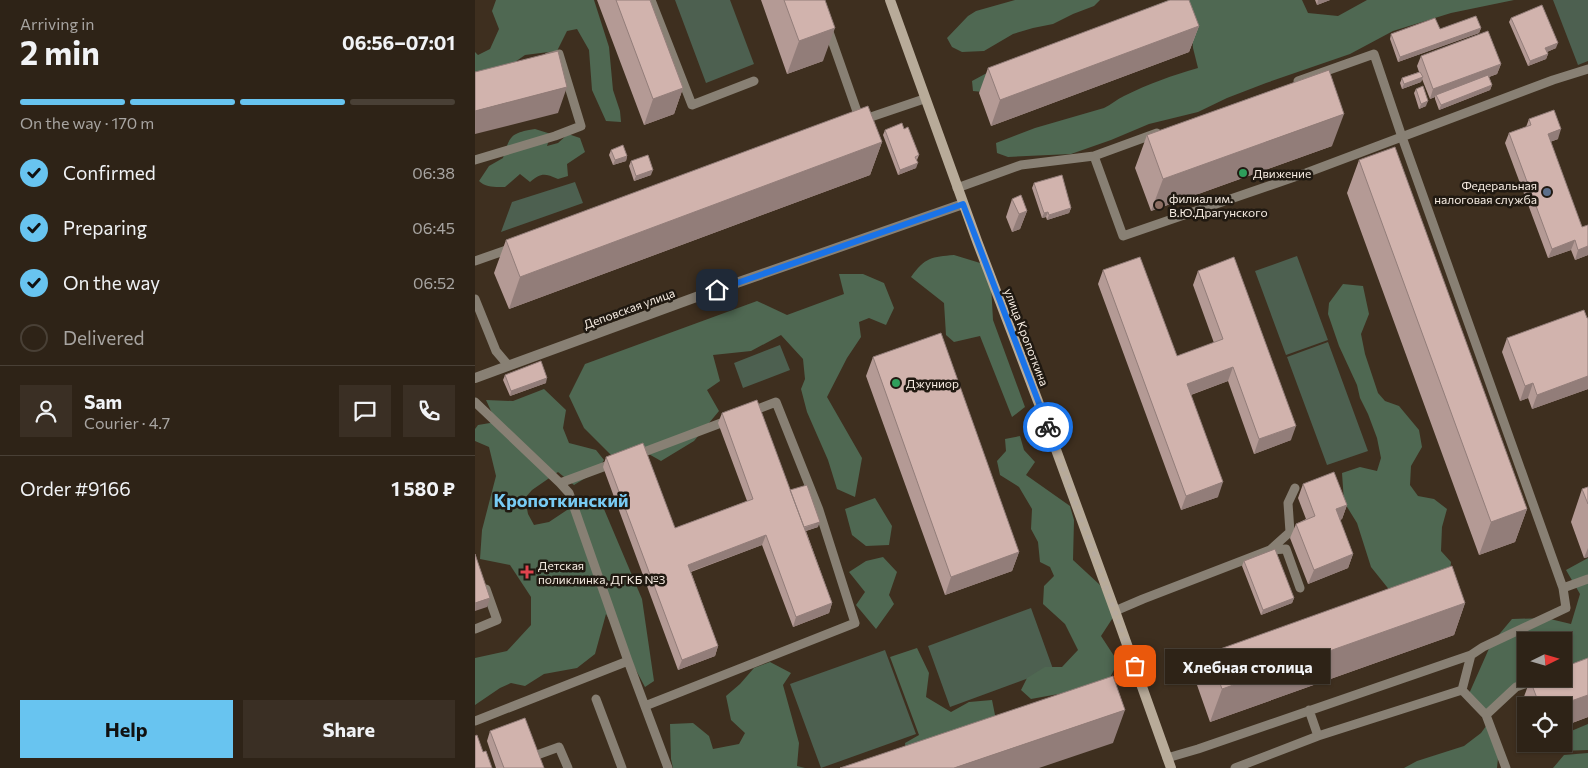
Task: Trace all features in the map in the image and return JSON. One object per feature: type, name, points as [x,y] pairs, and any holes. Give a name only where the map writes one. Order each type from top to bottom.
[{"type":"main road","name":"улица Кропоткина","points":[[890,0],[957,188],[1047,425],[1171,768]]},
{"type":"street","name":"Деповская улица","points":[[475,378],[708,293],[963,204]]},
{"type":"lane","points":[[651,0],[692,104],[754,81]]},
{"type":"lane","points":[[824,17],[860,121]]},
{"type":"lane","points":[[475,160],[555,136],[581,126],[559,54],[540,59]]},
{"type":"lane","points":[[1167,758],[1471,655],[1483,647],[1567,608],[1563,588],[1374,54],[1286,86]]},
{"type":"lane","points":[[1093,156],[1123,236],[1306,173],[1553,80],[1588,69]]},
{"type":"lane","points":[[850,124],[925,99]]},
{"type":"lane","points":[[957,188],[1021,165],[1093,156],[1167,129]]},
{"type":"lane","points":[[475,261],[524,243]]},
{"type":"lane","points":[[475,299],[496,351],[508,365]]},
{"type":"lane","points":[[475,402],[561,483],[569,493],[668,768]]},
{"type":"lane","points":[[561,483],[776,402],[819,510],[855,622],[645,706]]},
{"type":"lane","points":[[1115,611],[1270,550],[1290,532],[1288,503],[1295,488]]},
{"type":"lane","points":[[1270,550],[1285,550],[1300,588]]},
{"type":"lane","points":[[475,630],[497,620],[481,576]]},
{"type":"lane","points":[[1563,588],[1588,579]]},
{"type":"lane","points":[[1462,690],[1471,655]]},
{"type":"lane","points":[[475,721],[628,661]]},
{"type":"lane","points":[[1486,715],[1517,687]]},
{"type":"lane","points":[[1462,690],[1486,715],[1506,768]]},
{"type":"lane","points":[[1235,768],[1318,736],[1462,690]]},
{"type":"lane","points":[[596,699],[623,768]]},
{"type":"lane","points":[[1309,710],[1318,736]]},
{"type":"lane","points":[[537,755],[559,746],[568,768]]},
{"type":"green space","points":[[496,0],[594,0],[609,47],[613,90],[620,111],[621,122],[606,121],[592,90],[589,50],[577,29],[567,31],[557,51],[525,55],[515,62],[510,74],[475,87],[475,52],[478,55],[490,49],[499,29],[492,11]]},
{"type":"green space","points":[[675,0],[730,0],[754,64],[706,83]]},
{"type":"green space","points":[[1015,0],[1100,0],[1094,6],[1053,24],[1013,34],[984,51],[962,52],[952,47],[947,38],[968,16],[976,11]]},
{"type":"green space","points":[[1169,0],[1302,0],[1308,13],[1338,16],[1367,0],[1514,0],[1451,13],[1393,31],[1350,54],[1266,83],[1227,98],[1198,112],[1149,124],[1071,154],[1008,157],[997,153],[996,143],[1035,128],[1104,108],[1121,97],[1142,88],[1198,68],[1193,48],[1191,27],[983,92],[973,91],[972,81],[998,67]]},
{"type":"green space","points":[[1553,0],[1588,0],[1588,61],[1578,65]]},
{"type":"green space","points":[[535,129],[551,134],[547,146],[558,143],[568,134],[580,138],[585,152],[567,164],[568,176],[558,179],[543,175],[530,182],[520,174],[505,187],[488,186],[479,181],[489,166],[503,158],[513,136]]},
{"type":"green space","points":[[575,182],[583,203],[501,232],[512,202]]},
{"type":"green space","points":[[954,255],[990,266],[993,320],[1025,407],[1012,417],[980,336],[954,342],[946,335],[944,303],[911,277],[929,259]]},
{"type":"green space","points":[[1297,256],[1328,340],[1286,355],[1255,271]]},
{"type":"green space","points":[[839,274],[863,274],[884,283],[894,308],[886,325],[869,318],[859,322],[861,337],[847,358],[827,397],[862,458],[855,497],[837,489],[828,460],[807,412],[801,389],[805,379],[803,359],[781,335],[751,351],[713,355],[720,381],[707,390],[719,411],[694,441],[661,461],[640,449],[612,456],[584,428],[569,396],[585,364],[757,301],[787,315],[844,294]]},
{"type":"green space","points":[[1343,284],[1363,286],[1369,314],[1361,334],[1365,354],[1378,393],[1385,401],[1399,406],[1419,430],[1422,447],[1411,466],[1410,485],[1418,496],[1434,499],[1447,509],[1442,527],[1441,551],[1451,562],[1449,582],[1391,592],[1371,567],[1357,523],[1344,502],[1342,473],[1360,467],[1377,471],[1381,458],[1377,438],[1360,398],[1357,385],[1339,346],[1328,314],[1329,303]]},
{"type":"green space","points":[[1328,342],[1368,451],[1327,465],[1287,357]]},
{"type":"green space","points":[[780,345],[790,370],[743,388],[734,363]]},
{"type":"green space","points":[[544,389],[566,410],[563,428],[569,443],[596,450],[604,460],[597,471],[574,485],[558,472],[532,490],[525,498],[528,514],[534,525],[549,522],[582,500],[601,502],[642,599],[654,681],[645,687],[606,614],[595,654],[577,668],[544,674],[525,686],[511,683],[475,705],[475,658],[507,651],[531,625],[531,597],[510,565],[480,559],[482,530],[496,476],[489,447],[475,441],[475,429],[478,425],[496,422],[486,400],[513,401]]},
{"type":"green space","points":[[1020,436],[1024,450],[1035,462],[1026,475],[1070,506],[1074,520],[1073,560],[1100,585],[1114,616],[1101,636],[1118,662],[1099,699],[1064,693],[1031,699],[1021,690],[1027,678],[1045,667],[1062,667],[1078,650],[1065,624],[1043,604],[1044,586],[1054,576],[1050,567],[1040,562],[1038,542],[1031,529],[1032,509],[1019,487],[1000,475],[997,461],[1006,451],[1005,439]]},
{"type":"green space","points":[[875,498],[892,526],[889,545],[866,546],[852,535],[845,509]]},
{"type":"green space","points":[[883,557],[897,572],[889,595],[894,604],[876,629],[856,605],[865,592],[849,572],[866,561]]},
{"type":"green space","points":[[1588,558],[1588,662],[1573,667],[1573,632],[1517,632],[1517,687],[1486,715],[1468,696],[1491,644],[1512,619],[1546,618],[1571,624],[1580,594],[1566,570]]},
{"type":"green space","points":[[1031,608],[1053,669],[950,707],[928,646]]},
{"type":"green space","points":[[917,648],[929,673],[926,697],[951,712],[969,702],[992,700],[996,720],[906,754],[905,743],[919,735],[890,657]]},
{"type":"green space","points":[[885,650],[916,734],[821,768],[790,684]]},
{"type":"green space","points":[[770,662],[791,673],[783,685],[799,743],[797,766],[805,768],[673,768],[670,724],[693,723],[709,736],[713,749],[739,744],[745,733],[731,720],[726,696],[754,668]]},
{"type":"green space","points":[[1489,722],[1499,749],[1497,768],[1404,768],[1417,761],[1464,746],[1481,733]]},
{"type":"green space","points":[[1588,724],[1588,750],[1572,751],[1572,731]]},
{"type":"green space","points":[[1588,753],[1588,768],[1553,768],[1564,755]]},
{"type":"building","points":[[616,0],[650,0],[683,88],[653,99]]},
{"type":"building","points":[[784,0],[825,0],[835,28],[799,41]]},
{"type":"building","points":[[1170,0],[1189,0],[1199,26],[1000,100],[988,68]]},
{"type":"building","points":[[1542,5],[1558,43],[1545,48],[1548,54],[1530,61],[1511,18]]},
{"type":"building","points":[[1476,16],[1481,28],[1400,57],[1391,34],[1435,18],[1440,29]]},
{"type":"building","points":[[1488,31],[1501,64],[1433,89],[1421,56]]},
{"type":"building","points":[[558,51],[567,87],[475,111],[475,72]]},
{"type":"building","points":[[1329,70],[1344,114],[1163,179],[1147,135]]},
{"type":"building","points":[[1420,72],[1423,77],[1404,84],[1402,78]]},
{"type":"building","points":[[1488,75],[1492,85],[1441,105],[1436,95]]},
{"type":"building","points":[[1423,86],[1428,101],[1421,104],[1416,89]]},
{"type":"building","points":[[868,106],[882,142],[520,277],[506,240]]},
{"type":"building","points":[[1554,110],[1561,129],[1548,134],[1582,227],[1588,225],[1588,246],[1578,250],[1575,240],[1552,249],[1509,133],[1531,125],[1529,119]]},
{"type":"building","points":[[902,123],[904,129],[908,127],[919,155],[915,157],[918,163],[900,170],[885,130]]},
{"type":"building","points":[[623,145],[627,156],[615,160],[611,150]]},
{"type":"building","points":[[1395,147],[1527,509],[1491,522],[1359,160]]},
{"type":"building","points":[[648,155],[653,170],[636,176],[631,161]]},
{"type":"building","points":[[1062,175],[1071,208],[1049,215],[1048,212],[1044,213],[1034,183]]},
{"type":"building","points":[[1021,195],[1027,211],[1019,214],[1012,199]]},
{"type":"building","points":[[1140,257],[1177,356],[1223,339],[1198,271],[1234,257],[1296,426],[1259,439],[1233,367],[1187,384],[1223,482],[1186,496],[1103,270]]},
{"type":"building","points":[[1584,310],[1588,318],[1588,376],[1537,395],[1533,383],[1525,386],[1507,338]]},
{"type":"building","points":[[941,333],[1019,552],[951,577],[873,357]]},
{"type":"building","points":[[541,361],[547,378],[511,391],[505,375]]},
{"type":"building","points":[[757,400],[832,603],[796,617],[766,535],[688,565],[718,646],[682,660],[606,457],[643,443],[675,528],[753,499],[722,413]]},
{"type":"building","points":[[1334,472],[1347,505],[1336,509],[1353,554],[1314,570],[1296,524],[1315,516],[1303,484]]},
{"type":"building","points":[[807,485],[820,522],[804,527],[790,490]]},
{"type":"building","points":[[1588,487],[1588,504],[1582,489]]},
{"type":"building","points":[[1275,549],[1294,598],[1263,610],[1244,561]]},
{"type":"building","points":[[475,554],[490,598],[475,603]]},
{"type":"building","points":[[1452,566],[1465,603],[1222,689],[1209,653]]},
{"type":"building","points":[[1588,658],[1588,695],[1572,701],[1572,697],[1537,697],[1533,688],[1573,688],[1573,664]]},
{"type":"building","points":[[1113,676],[1125,710],[954,768],[840,768]]},
{"type":"building","points":[[525,718],[544,768],[504,768],[490,731]]},
{"type":"building","points":[[477,735],[483,752],[486,751],[492,768],[475,768],[475,736]]},
{"type":"way so far","points":[[1048,427],[1135,666]]},
{"type":"place","name":"Движение","points":[[1243,173]]},
{"type":"place","name":"Федеральная налоговая служба","points":[[1547,192]]},
{"type":"place","name":"филиал им. В.Ю.Драгунского","points":[[1159,205]]},
{"type":"place","name":"Джуниор","points":[[896,383]]},
{"type":"place","name":"Детская поликлинка, ДГКБ №3","points":[[527,572]]},
{"type":"place","name":"Хлебная столица","points":[[1135,666]]},
{"type":"district","name":"Кропоткинский","points":[[561,500]]},
{"type":"route","points":[[717,290],[963,204],[1048,427]]}]
